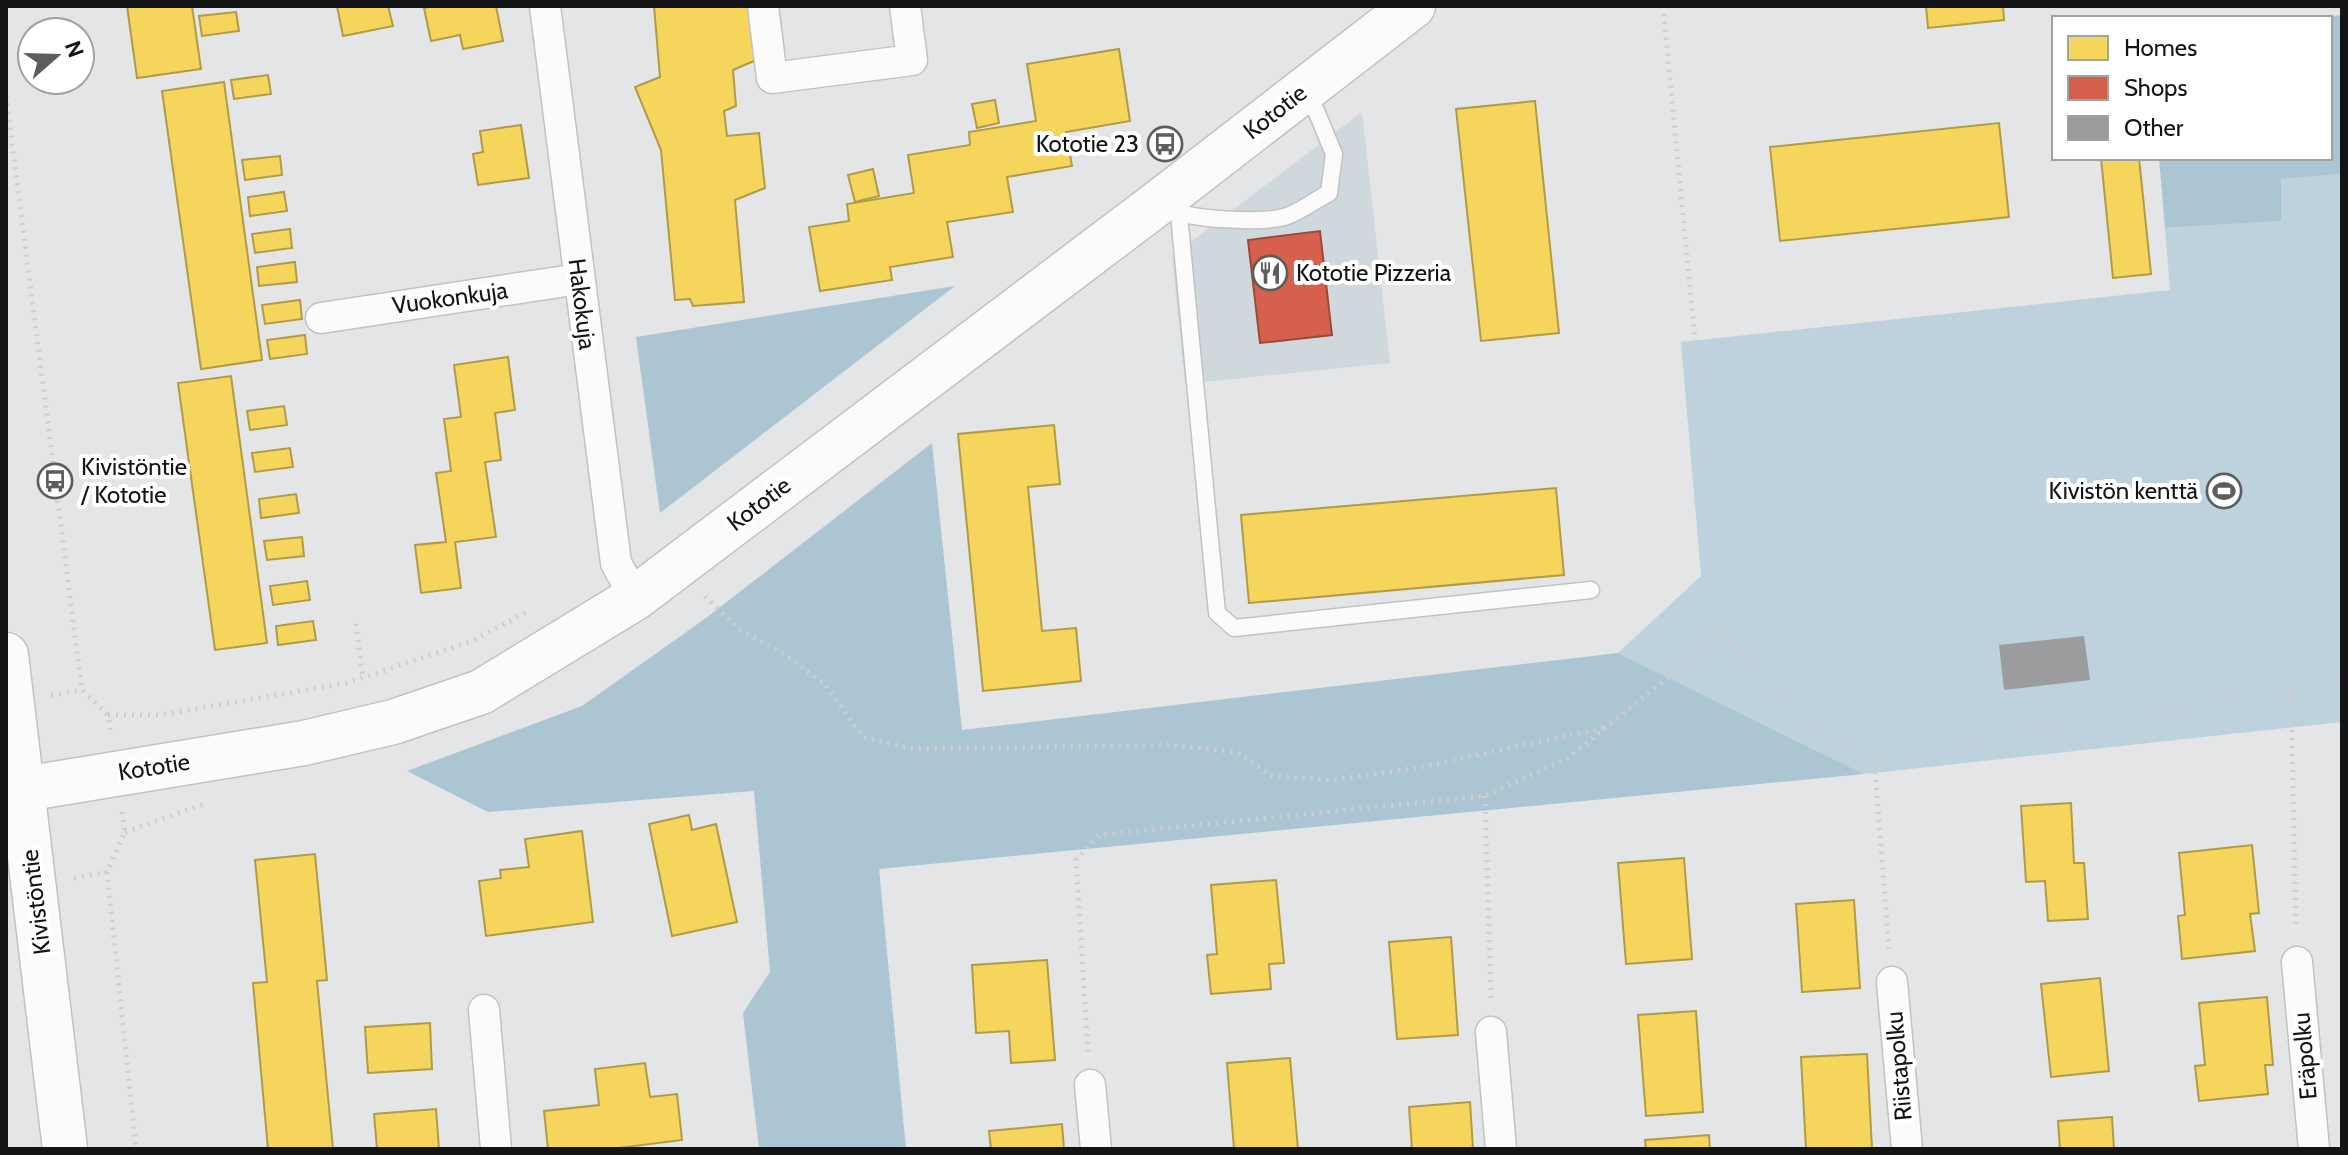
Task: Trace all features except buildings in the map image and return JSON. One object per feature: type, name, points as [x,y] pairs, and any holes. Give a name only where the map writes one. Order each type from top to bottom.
[{"type":"street","name":"Hakokuja","points":[[545,6],[616,563],[635,598]]},
{"type":"street","points":[[763,6],[772,78],[912,60],[905,6]]},
{"type":"street","name":"Kototie","points":[[14,791],[304,743],[393,722],[481,692],[635,598],[1168,209],[1306,88],[1413,6]]},
{"type":"street","name":"Vuokonkuja","points":[[321,318],[579,279]]},
{"type":"street","name":"Kivistöntie","points":[[6,655],[14,791],[65,1149]]},
{"type":"street","name":"Eräpolku","points":[[2297,962],[2314,1149]]},
{"type":"street","name":"Riistapolku","points":[[1892,982],[1907,1149]]},
{"type":"street","points":[[484,1010],[496,1149]]},
{"type":"street","points":[[1491,1032],[1501,1149]]},
{"type":"street","points":[[1090,1085],[1096,1149]]},
{"type":"lane","points":[[1306,88],[1334,154],[1329,193],[1285,217],[1231,220],[1168,209],[1217,613],[1234,628],[1591,590]]},
{"type":"path","points":[[1663,6],[1723,633],[1775,694],[1821,730],[1865,756],[1874,756],[2342,682]]},
{"type":"path","points":[[6,96],[82,690],[108,715],[125,832],[107,872],[136,1149]]},
{"type":"path","points":[[698,589],[739,629],[782,653],[825,684],[863,737],[913,749],[1169,745],[1237,752],[1271,776],[1333,780],[1417,768],[1607,727]]},
{"type":"path","points":[[108,715],[159,715],[347,683],[472,641],[528,611]]},
{"type":"path","points":[[356,624],[363,678]]},
{"type":"path","points":[[1090,1085],[1076,860],[1099,835],[1485,796],[1568,758],[1723,633]]},
{"type":"path","points":[[2291,690],[2297,962]]},
{"type":"path","points":[[1874,756],[1892,982]]},
{"type":"path","points":[[1485,796],[1491,1032]]},
{"type":"shaded area","points":[[2342,15],[2342,174],[2281,179],[2281,221],[2165,228],[2159,160],[2332,160],[2332,16]]},
{"type":"shaded area","points":[[1362,112],[1390,363],[1185,384],[1172,256]]},
{"type":"shaded area","points":[[2342,174],[2342,722],[1864,774],[1618,653],[1701,576],[1681,342],[2170,290],[2165,228],[2280,221],[2281,179]]},
{"type":"shaded area","points":[[955,286],[660,513],[636,337]]},
{"type":"shaded area","points":[[932,443],[962,730],[1618,653],[1864,774],[879,869],[906,1149],[759,1149],[743,1013],[770,972],[754,791],[488,812],[407,771],[582,706],[706,618]]},
{"type":"place","name":"Kototie 23","points":[[1165,144]]},
{"type":"place","name":"Kototie Pizzeria","points":[[1270,273]]},
{"type":"place","name":"Kivistöntie / Kototie","points":[[55,481]]},
{"type":"place","name":"Kivistön kenttä","points":[[2224,491]]}]
